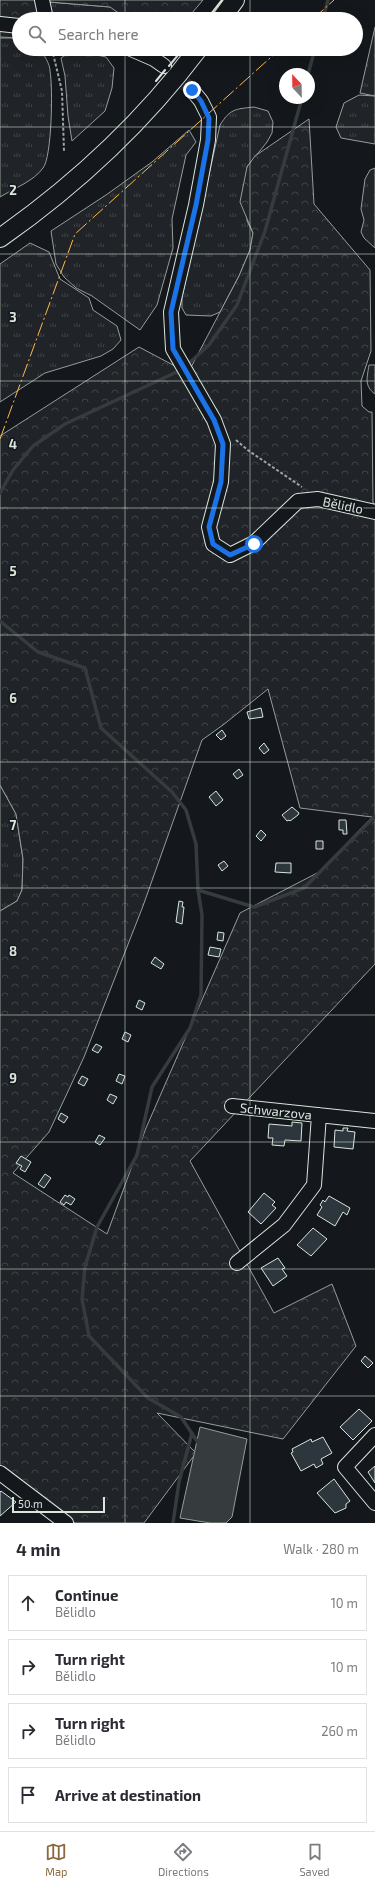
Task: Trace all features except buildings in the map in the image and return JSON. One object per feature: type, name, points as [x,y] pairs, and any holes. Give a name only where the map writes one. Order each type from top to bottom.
[{"type":"main road","points":[[226,12],[235,0]]},
{"type":"main road","points":[[0,238],[46,203],[84,171],[165,90],[192,56]]},
{"type":"street","points":[[42,0],[45,12]]},
{"type":"street","points":[[0,24],[12,25]]},
{"type":"street","points":[[147,56],[164,66]]},
{"type":"street","name":"Bělidlo","points":[[192,90],[201,101],[209,118],[208,140],[196,205],[171,312],[173,349],[214,420],[223,444],[221,482],[209,527],[213,544],[230,555],[254,544],[298,501],[318,499],[341,502],[375,512]]},
{"type":"street","name":"Schwarzova","points":[[232,1106],[375,1120]]},
{"type":"street","name":"Schwarzova","points":[[237,1263],[284,1225],[314,1185],[319,1115]]},
{"type":"street","points":[[375,1436],[344,1468],[375,1503]]},
{"type":"street","points":[[0,1473],[66,1523]]},
{"type":"path","points":[[54,56],[62,91],[64,151]]},
{"type":"path","points":[[232,436],[249,451],[318,499]]},
{"type":"green space","points":[[0,0],[203,0],[193,12],[117,12],[110,7],[49,2],[51,12],[12,12],[12,38],[0,37]]},
{"type":"green space","points":[[48,2],[111,7],[118,12],[51,12]]},
{"type":"green space","points":[[375,27],[375,96],[360,93]]},
{"type":"green space","points":[[0,38],[12,38],[12,56],[44,56],[49,65],[51,79],[50,137],[46,161],[39,173],[29,181],[0,197]]},
{"type":"green space","points":[[64,56],[101,56],[106,57],[114,68],[112,88],[105,111],[72,141],[68,116],[65,76],[61,58]]},
{"type":"green space","points":[[359,95],[375,96],[375,144],[341,138],[336,127],[344,103]]},
{"type":"green space","points":[[254,107],[268,111],[273,122],[272,133],[267,142],[247,167],[247,221],[253,233],[250,250],[239,276],[220,312],[211,316],[186,315],[182,308],[182,297],[220,125],[230,113],[242,108]]},
{"type":"green space","points":[[309,119],[314,204],[370,270],[371,351],[361,381],[362,406],[369,412],[372,412],[373,503],[375,504],[375,964],[190,1161],[274,1313],[332,1284],[356,1346],[283,1439],[157,1413],[196,1453],[144,1523],[75,1523],[8,1470],[0,1470],[0,911],[17,901],[22,890],[23,859],[16,814],[0,785],[0,436],[139,347],[188,373],[239,276],[250,250],[253,233],[240,202],[247,167],[255,156]],"holes":[[[268,689],[300,808],[372,817],[319,872],[240,913],[146,1128],[107,1234],[13,1173],[49,1132],[84,1057],[143,906],[202,740]]]},
{"type":"green space","points":[[189,130],[196,142],[186,155],[172,219],[173,248],[157,305],[140,330],[92,296],[76,288],[64,277],[56,264],[51,231],[106,195],[152,162]]},
{"type":"green space","points":[[375,168],[375,248],[364,238],[361,232],[364,220],[361,209],[365,179],[370,170]]},
{"type":"green space","points":[[30,243],[49,252],[60,279],[89,298],[93,310],[117,326],[121,340],[113,349],[101,356],[45,373],[0,402],[0,264]]},
{"type":"green space","points":[[369,365],[375,365],[375,394],[369,388],[367,381]]},
{"type":"green space","points":[[0,785],[16,814],[23,859],[22,890],[17,901],[0,911]]},
{"type":"shaded area","points":[[200,1427],[247,1439],[232,1517],[226,1523],[210,1523],[180,1518]]},
{"type":"waterway","points":[[325,12],[328,0]]},
{"type":"waterway","points":[[310,68],[313,56]]},
{"type":"waterway","points":[[187,365],[209,345],[237,305],[265,231],[300,104]]},
{"type":"waterway","points":[[0,493],[13,470],[33,446],[65,424],[181,370]]},
{"type":"waterway","points":[[0,621],[38,652],[85,668],[101,728],[172,792],[186,810],[196,844],[198,890],[202,915],[201,995],[190,1028],[152,1087],[137,1155],[97,1227],[85,1267],[82,1299],[89,1336],[148,1398],[181,1417],[199,1444]]},
{"type":"waterway","points":[[198,890],[254,907],[304,888],[375,816]]},
{"type":"waterway","points":[[173,1523],[179,1482],[192,1433]]},
{"type":"tunnel","points":[[169,70],[192,90]]},
{"type":"wall","points":[[213,12],[222,0]]},
{"type":"wall","points":[[169,66],[177,56]]},
{"type":"wall","points":[[156,81],[165,70]]},
{"type":"power","points":[[321,12],[334,0]]},
{"type":"power","points":[[0,439],[75,234],[272,56]]},
{"type":"route","points":[[192,90],[201,101],[209,118],[208,140],[196,205],[171,312],[173,349],[214,420],[223,444],[221,482],[209,527],[213,544],[230,555],[254,544]]}]
